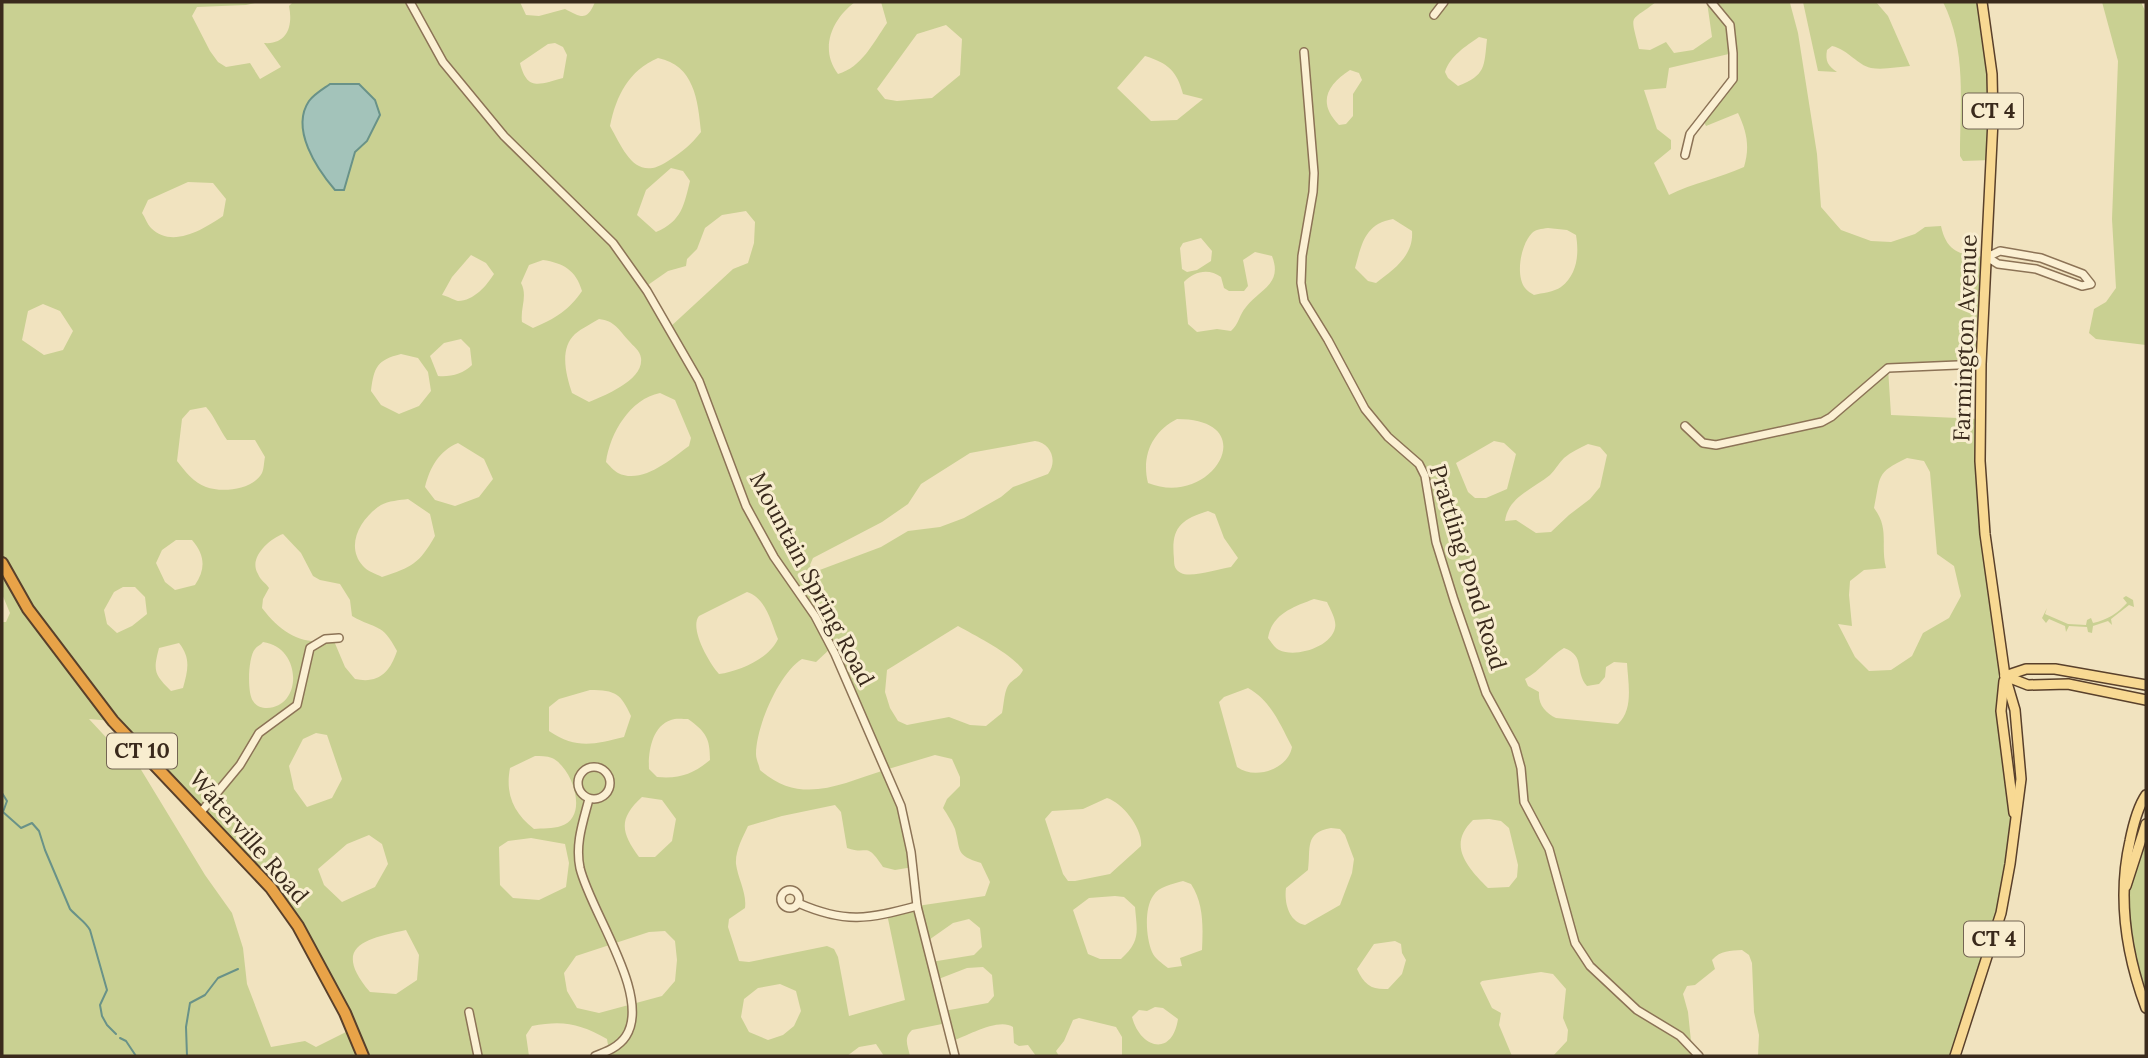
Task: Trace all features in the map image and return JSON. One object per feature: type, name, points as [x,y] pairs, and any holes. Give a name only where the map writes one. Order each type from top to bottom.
[{"type":"highway","name":"Waterville Road","points":[[2,563],[28,609],[113,721],[271,888],[298,926],[345,1013],[363,1056]]},
{"type":"main road","name":"Farmington Avenue","points":[[1955,1056],[2001,913],[2021,779],[2015,710],[2005,676],[1985,534],[1980,461],[1981,364],[1993,120],[1992,74],[1982,2]]},
{"type":"main road","points":[[2005,676],[2026,669],[2055,669],[2146,685]]},
{"type":"main road","name":"Farmington Avenue","points":[[2005,676],[2001,711],[2015,818]]},
{"type":"main road","points":[[2005,676],[2028,685],[2068,684],[2146,700]]},
{"type":"main road","points":[[2146,795],[2135,821],[2123,875],[2129,956],[2146,1008]]},
{"type":"main road","points":[[2125,891],[2146,824]]},
{"type":"street","name":"Mountain Spring Road","points":[[410,2],[443,62],[504,136],[613,243],[647,291],[699,381],[746,506],[774,557],[815,616],[835,654],[901,806],[911,852],[917,906],[956,1056]]},
{"type":"street","points":[[1434,15],[1444,2]]},
{"type":"street","points":[[1685,155],[1690,134],[1733,79],[1730,25],[1711,2]]},
{"type":"street","name":"Prattling Pond Road","points":[[1304,52],[1314,173],[1302,256],[1301,283],[1304,301],[1365,409],[1388,437],[1419,464],[1425,476],[1436,542],[1454,600],[1486,693],[1514,746],[1521,768],[1524,802],[1549,849],[1575,943],[1590,966],[1637,1010],[1680,1036],[1699,1056]]},
{"type":"street","points":[[2000,251],[2041,258],[2083,274],[2091,284],[2082,286],[2036,269],[1998,264],[1987,257],[2000,251]]},
{"type":"street","points":[[1685,426],[1703,443],[1716,445],[1815,425],[1831,417],[1888,368],[1981,364]]},
{"type":"street","points":[[201,812],[240,765],[259,733],[297,705],[310,648],[325,639],[339,638]]},
{"type":"street","points":[[598,768],[607,775],[609,788],[601,797],[589,799],[580,791],[578,779],[586,769],[598,768]]},
{"type":"street","points":[[589,799],[579,836],[581,869],[593,905],[626,978],[633,1004],[626,1036],[609,1051],[595,1056]]},
{"type":"street","points":[[798,903],[818,912],[859,919],[917,906]]},
{"type":"street","points":[[469,1012],[478,1056]]},
{"type":"green space","points":[[2,2],[259,2],[197,7],[192,16],[218,62],[226,67],[250,63],[260,79],[281,67],[264,43],[279,41],[284,37],[289,27],[289,6],[293,2],[520,2],[526,15],[539,16],[565,9],[583,16],[595,2],[855,2],[840,17],[831,35],[829,55],[838,74],[860,60],[887,23],[881,2],[1656,2],[1634,20],[1639,49],[1650,50],[1666,42],[1674,53],[1693,50],[1712,37],[1707,2],[1792,2],[1790,3],[1798,33],[1817,154],[1821,207],[1841,230],[1871,241],[1891,242],[1915,234],[1925,227],[1941,226],[1952,248],[1963,254],[1987,257],[1981,364],[1888,368],[1891,415],[1980,419],[1980,461],[2005,676],[2001,711],[2015,818],[2007,889],[1955,1056],[1758,1056],[1759,1035],[1754,1012],[1752,963],[1749,955],[1742,950],[1719,954],[1712,960],[1715,969],[1695,985],[1687,986],[1683,994],[1691,1041],[1699,1056],[1553,1056],[1567,1041],[1568,1030],[1563,1018],[1566,989],[1553,974],[1541,972],[1480,983],[1492,1008],[1501,1013],[1499,1025],[1512,1056],[1122,1056],[1122,1037],[1116,1027],[1079,1018],[1073,1020],[1064,1041],[1056,1051],[1059,1056],[1036,1056],[1028,1045],[1019,1046],[1014,1043],[1013,1027],[1000,1024],[952,1041],[947,1023],[912,1030],[907,1039],[910,1056],[884,1056],[876,1044],[859,1047],[847,1056],[595,1056],[609,1051],[607,1039],[580,1027],[553,1023],[532,1026],[526,1035],[529,1056],[363,1056],[271,888],[113,721],[89,719],[115,747],[140,768],[205,875],[232,913],[243,948],[247,984],[271,1047],[305,1041],[316,1047],[348,1031],[359,1056],[2,1056],[2,622],[6,622],[10,613],[2,594]],"holes":[[[946,25],[962,39],[960,75],[932,98],[897,101],[885,99],[877,89],[917,34]],[[1479,37],[1487,39],[1479,74],[1458,86],[1445,72],[1455,56]],[[555,43],[563,47],[567,55],[563,78],[541,84],[526,78],[520,63],[548,44]],[[1733,53],[1733,79],[1702,118],[1706,126],[1738,113],[1747,140],[1744,167],[1669,195],[1654,163],[1671,149],[1671,140],[1657,129],[1644,90],[1666,88],[1669,68]],[[1145,56],[1170,69],[1178,79],[1183,94],[1203,99],[1177,120],[1151,121],[1117,88]],[[658,58],[670,62],[687,76],[692,86],[701,132],[694,141],[668,161],[657,167],[639,166],[626,154],[610,126],[620,94],[639,69],[648,63]],[[1350,70],[1359,73],[1362,80],[1353,94],[1353,116],[1346,124],[1339,125],[1332,117],[1327,102],[1335,82]],[[671,168],[683,171],[690,181],[683,205],[671,223],[656,232],[637,215],[646,190]],[[188,182],[213,183],[226,199],[223,216],[188,235],[168,237],[151,228],[142,213],[148,200]],[[746,211],[755,222],[754,243],[748,263],[733,269],[669,328],[645,287],[668,271],[686,266],[687,259],[697,249],[705,228],[722,215]],[[1393,219],[1412,231],[1412,240],[1406,255],[1376,283],[1368,281],[1355,268],[1363,243],[1376,225]],[[1537,230],[1567,230],[1576,235],[1577,256],[1574,270],[1567,282],[1551,291],[1534,295],[1522,282],[1520,268],[1525,244]],[[1201,238],[1212,251],[1211,261],[1197,270],[1187,272],[1182,269],[1180,248],[1183,243]],[[1255,252],[1272,256],[1275,265],[1272,280],[1246,307],[1231,331],[1217,329],[1197,332],[1188,324],[1184,282],[1197,273],[1212,272],[1221,277],[1224,288],[1229,291],[1244,291],[1248,286],[1243,260]],[[471,255],[486,263],[494,274],[475,295],[458,301],[442,295],[452,277]],[[543,260],[568,269],[582,291],[561,313],[533,328],[522,322],[524,297],[521,283],[529,265]],[[43,304],[60,311],[73,331],[63,350],[44,355],[22,340],[28,311]],[[599,319],[609,322],[636,348],[641,358],[640,366],[630,380],[589,402],[572,393],[565,362],[570,340]],[[461,339],[470,348],[472,365],[461,373],[438,376],[430,356],[444,343]],[[401,354],[418,358],[428,372],[431,391],[419,406],[399,414],[381,405],[371,391],[375,370],[393,356]],[[660,393],[675,400],[691,438],[689,446],[656,469],[637,476],[627,476],[616,472],[606,462],[617,429],[639,402]],[[206,407],[227,440],[255,440],[265,457],[263,471],[258,479],[237,489],[206,487],[193,479],[177,461],[182,419],[190,410]],[[1177,419],[1204,423],[1219,433],[1223,446],[1220,461],[1209,474],[1192,484],[1171,488],[1148,483],[1148,454],[1155,437]],[[1035,441],[1041,442],[1051,453],[1052,464],[1048,474],[1013,487],[964,518],[940,527],[908,531],[881,547],[817,571],[812,570],[810,565],[813,558],[882,522],[908,504],[921,484],[970,453]],[[1494,441],[1504,443],[1516,454],[1507,489],[1486,498],[1475,498],[1468,492],[1456,463]],[[458,443],[484,459],[493,479],[479,497],[455,506],[435,500],[425,487],[433,466],[446,450]],[[1588,444],[1600,447],[1607,455],[1600,487],[1590,499],[1551,532],[1536,533],[1516,520],[1505,521],[1516,500],[1550,475],[1564,458]],[[1907,458],[1924,461],[1930,472],[1937,554],[1954,566],[1961,596],[1949,618],[1923,633],[1912,656],[1891,670],[1869,671],[1855,657],[1838,624],[1852,626],[1850,581],[1864,570],[1886,568],[1882,523],[1874,508],[1879,482],[1884,472]],[[408,499],[430,514],[435,536],[414,563],[382,577],[363,566],[355,549],[355,541],[362,524],[374,510],[391,502]],[[1208,511],[1215,514],[1224,538],[1238,558],[1231,567],[1198,574],[1181,573],[1174,564],[1176,533],[1184,522]],[[283,534],[301,553],[313,576],[340,584],[350,600],[352,616],[382,631],[397,651],[387,670],[371,680],[355,679],[345,667],[334,641],[302,639],[277,625],[262,608],[269,588],[256,568],[258,556],[266,545]],[[176,540],[192,540],[200,551],[202,568],[195,585],[175,590],[165,582],[156,563],[162,550]],[[123,587],[135,587],[145,597],[147,614],[132,626],[117,633],[107,624],[104,610],[114,592]],[[747,592],[759,599],[763,605],[778,639],[768,652],[753,663],[719,674],[696,629],[699,616]],[[1314,599],[1327,602],[1335,628],[1327,641],[1312,649],[1286,652],[1278,649],[1268,638],[1279,617]],[[958,626],[1002,652],[1023,670],[1008,686],[1002,713],[986,726],[970,725],[949,717],[907,725],[898,721],[885,692],[887,670]],[[263,642],[276,646],[285,654],[291,665],[292,688],[287,698],[279,705],[261,707],[254,703],[251,697],[250,667],[255,649]],[[179,643],[187,664],[183,688],[171,691],[156,672],[159,648]],[[831,648],[885,770],[836,786],[806,790],[775,781],[760,770],[756,754],[764,716],[777,688],[793,666],[802,659],[816,662]],[[1564,648],[1575,655],[1587,686],[1599,684],[1605,677],[1606,667],[1614,662],[1627,663],[1629,695],[1623,718],[1618,724],[1552,716],[1541,705],[1539,692],[1528,686],[1525,679]],[[1248,688],[1269,706],[1292,747],[1284,762],[1277,767],[1252,773],[1237,767],[1219,702],[1224,697]],[[590,690],[612,692],[624,703],[631,716],[624,737],[586,744],[559,737],[549,731],[549,707],[559,699]],[[673,719],[688,719],[703,732],[708,741],[710,760],[686,774],[657,777],[649,769],[652,740],[659,728]],[[316,733],[327,735],[342,779],[332,798],[307,807],[294,789],[289,766],[303,739]],[[935,755],[952,759],[960,777],[960,786],[947,799],[943,808],[955,829],[960,851],[981,863],[990,882],[985,896],[917,906],[887,914],[905,1000],[849,1016],[838,957],[834,949],[827,946],[749,962],[739,961],[728,927],[729,919],[745,908],[736,859],[748,826],[835,805],[841,812],[847,848],[870,851],[883,867],[895,870],[913,867],[901,806],[885,770]],[[535,756],[550,757],[566,771],[575,792],[576,803],[575,813],[570,821],[558,827],[534,829],[521,817],[513,803],[509,787],[510,768]],[[642,797],[662,800],[676,819],[672,841],[655,857],[639,857],[626,833],[629,812]],[[1107,798],[1113,801],[1135,825],[1141,846],[1110,874],[1068,881],[1063,874],[1045,819],[1052,811],[1083,809]],[[1473,820],[1501,821],[1509,828],[1518,865],[1517,877],[1509,887],[1488,888],[1463,856],[1461,838]],[[1331,828],[1340,829],[1354,859],[1352,873],[1340,905],[1305,925],[1291,916],[1287,906],[1286,888],[1308,870],[1310,843],[1316,834]],[[369,835],[382,844],[388,864],[375,887],[342,902],[324,885],[318,869],[347,844]],[[531,838],[565,844],[569,863],[566,887],[539,900],[513,898],[500,885],[499,847],[508,841]],[[1183,881],[1191,884],[1200,908],[1202,950],[1180,958],[1182,966],[1168,968],[1155,957],[1150,946],[1147,932],[1148,908],[1153,896],[1162,888]],[[1124,897],[1135,907],[1135,941],[1121,959],[1100,959],[1088,954],[1073,910],[1089,898]],[[969,919],[980,928],[982,947],[974,955],[931,962],[926,942],[953,923]],[[406,930],[419,955],[417,980],[396,994],[370,992],[353,964],[353,955],[366,941]],[[665,931],[675,941],[675,981],[662,996],[599,1013],[577,1008],[567,991],[564,973],[576,956],[649,932]],[[1395,941],[1401,944],[1406,960],[1402,974],[1388,989],[1377,989],[1366,983],[1357,969],[1374,944]],[[983,967],[992,975],[994,996],[988,1003],[944,1011],[936,980],[967,968]],[[780,984],[796,991],[801,1011],[794,1026],[783,1035],[768,1040],[749,1032],[741,1017],[744,999],[758,988]],[[1163,1008],[1178,1019],[1175,1031],[1163,1044],[1148,1042],[1132,1017],[1139,1010]]]},
{"type":"green space","points":[[1803,2],[1876,2],[1888,16],[1910,66],[1871,68],[1832,46],[1827,50],[1827,60],[1837,72],[1818,71]]},
{"type":"green space","points":[[1943,2],[1982,2],[1989,49],[1992,160],[1963,161],[1960,156],[1959,58],[1951,20]]},
{"type":"green space","points":[[2102,2],[2141,2],[2146,13],[2146,345],[2096,339],[2089,333],[2094,309],[2106,302],[2116,288],[2112,219],[2118,61]]},
{"type":"green space","points":[[2126,596],[2133,600],[2134,607],[2129,605],[2111,619],[2112,625],[2108,621],[2093,626],[2092,633],[2088,632],[2087,627],[2069,626],[2066,632],[2065,626],[2049,619],[2046,623],[2042,618],[2047,608],[2045,614],[2068,624],[2086,625],[2091,618],[2093,623],[2116,613],[2127,603],[2123,598]]},
{"type":"green space","points":[[2146,824],[2146,1008],[2137,983],[2125,891]]},
{"type":"water","points":[[330,84],[359,84],[375,100],[380,115],[367,141],[355,152],[344,190],[335,190],[314,160],[304,136],[304,112],[309,101]]},
{"type":"waterway","points":[[2,793],[7,801],[3,812],[21,828],[32,823],[39,831],[70,909],[90,930],[107,990],[100,1005],[102,1016],[116,1034]]},
{"type":"waterway","points":[[187,1056],[186,1027],[190,1003],[205,995],[218,978],[238,969]]},
{"type":"waterway","points":[[120,1038],[126,1041],[136,1056]]}]
